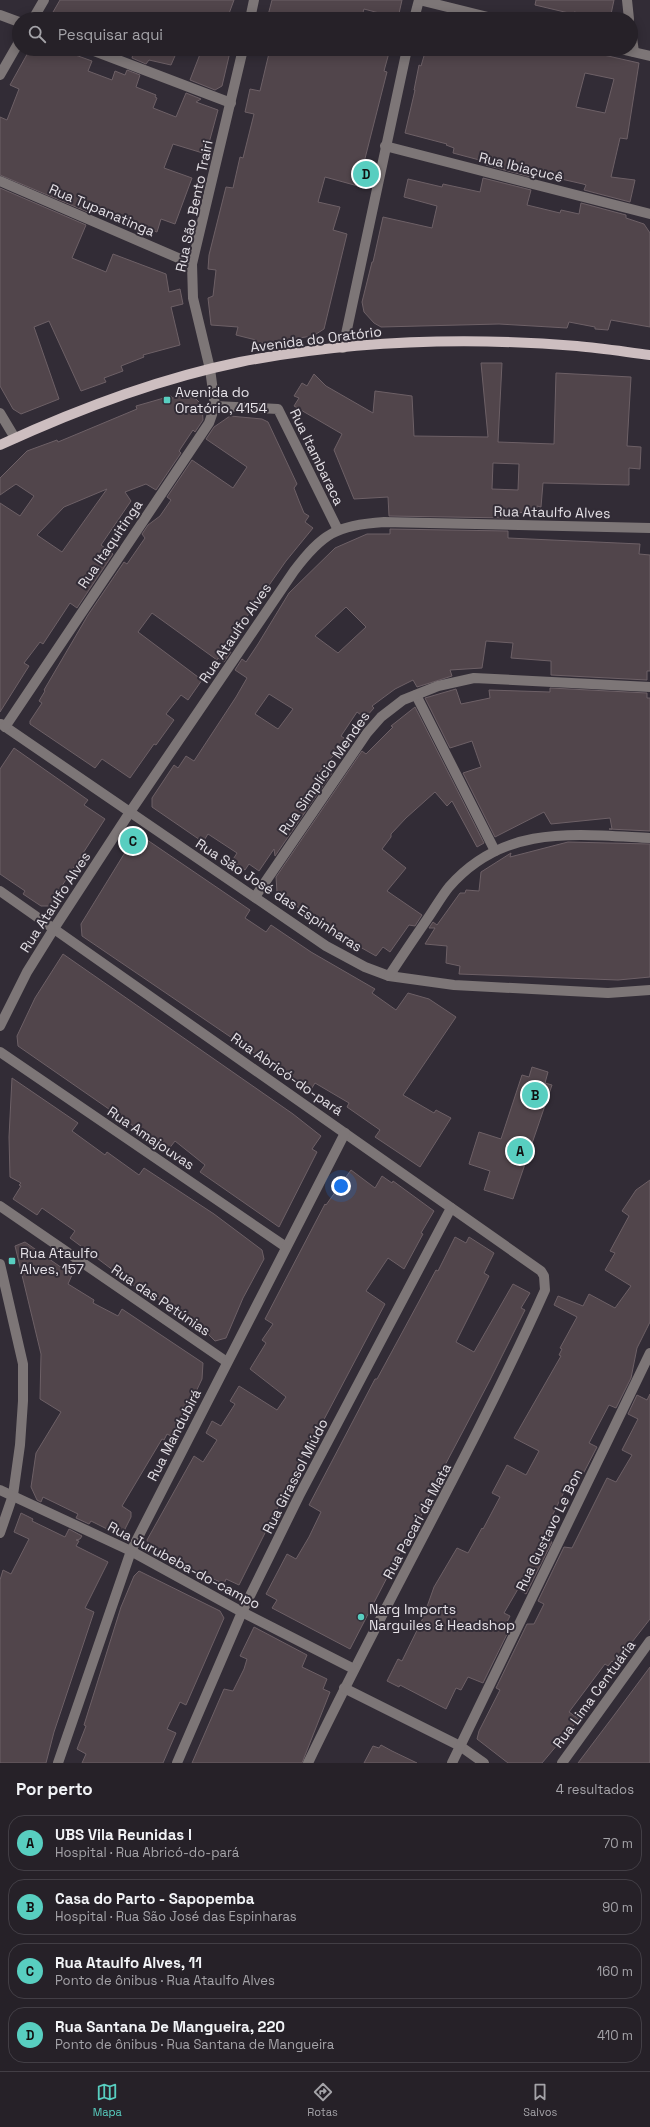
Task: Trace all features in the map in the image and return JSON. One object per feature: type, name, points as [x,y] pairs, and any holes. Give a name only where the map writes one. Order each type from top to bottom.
[{"type":"main road","name":"Avenida do Oratório","points":[[0,446],[15,438],[112,399],[210,369],[286,354],[399,344],[525,343],[578,346],[650,355]]},
{"type":"street","points":[[37,12],[44,0]]},
{"type":"street","points":[[251,12],[254,0]]},
{"type":"street","points":[[416,12],[419,0],[468,12]]},
{"type":"street","points":[[627,0],[629,12]]},
{"type":"street","points":[[0,15],[12,19]]},
{"type":"street","points":[[638,53],[650,56]]},
{"type":"street","points":[[0,75],[12,54]]},
{"type":"street","points":[[107,56],[231,103]]},
{"type":"street","name":"Rua São Bento Trairi","points":[[210,369],[193,298],[192,264],[241,56]]},
{"type":"street","points":[[343,348],[405,56]]},
{"type":"street","name":"Rua Ibiaçucê","points":[[385,146],[650,214]]},
{"type":"street","name":"Rua Tupanatinga","points":[[0,181],[192,264]]},
{"type":"street","name":"Rua Itaquitinga","points":[[3,725],[209,423],[215,406],[210,369]]},
{"type":"street","name":"Rua Itambaraca","points":[[215,406],[278,409],[338,530]]},
{"type":"street","points":[[0,413],[15,438]]},
{"type":"street","name":"Rua Ataulfo Alves","points":[[0,1026],[27,972],[130,812],[294,571],[310,550],[338,530],[363,523],[384,522],[650,528]]},
{"type":"street","name":"Rua Simplício Mendes","points":[[256,897],[367,733],[381,717],[404,700],[438,686],[474,678],[650,687]]},
{"type":"street","points":[[416,695],[495,851]]},
{"type":"street","name":"Rua São José das Espinharas","points":[[3,725],[326,946],[365,967],[389,976],[454,986],[550,992],[608,993],[650,990]]},
{"type":"street","points":[[389,976],[448,888],[477,861],[506,845],[534,837],[583,835],[650,838]]},
{"type":"street","name":"Rua Abricó-do-pará","points":[[0,891],[55,928],[541,1271],[544,1276],[545,1290]]},
{"type":"street","name":"Rua Amajouvas","points":[[0,1052],[286,1247]]},
{"type":"street","name":"Rua Mandubirá","points":[[58,1763],[131,1551],[345,1133]]},
{"type":"street","name":"Rua das Petúnias","points":[[0,1206],[228,1362]]},
{"type":"street","name":"Rua Girassol Miúdo","points":[[177,1763],[242,1612],[299,1496],[451,1208]]},
{"type":"street","points":[[0,1264],[23,1364],[24,1401],[13,1495],[0,1533]]},
{"type":"street","name":"Rua Pacari da Mata","points":[[308,1763],[344,1688],[490,1410],[545,1290]]},
{"type":"street","name":"Rua Gustavo Le Bon","points":[[452,1763],[645,1375],[650,1353]]},
{"type":"street","name":"Rua Jurubeba-do-campo","points":[[0,1490],[131,1551],[242,1612],[354,1669]]},
{"type":"street","name":"Rua Lima Centuária","points":[[562,1763],[650,1641]]},
{"type":"street","points":[[344,1688],[460,1746],[484,1763]]},
{"type":"building","points":[[60,0],[234,0],[230,12],[53,12]]},
{"type":"building","points":[[272,0],[402,0],[399,12],[375,12],[364,9],[363,12],[269,12]]},
{"type":"building","points":[[536,0],[614,0],[611,12],[565,12],[535,5]]},
{"type":"building","points":[[26,56],[78,56],[92,61],[88,71],[112,80],[115,71],[125,75],[127,70],[140,75],[136,87],[156,95],[155,97],[157,98],[153,108],[176,117],[186,93],[201,99],[196,102],[218,110],[206,154],[173,144],[164,168],[192,178],[175,224],[161,219],[157,232],[93,208],[90,213],[0,175],[0,117],[7,120],[19,89],[10,85]]},
{"type":"building","points":[[132,56],[175,56],[171,65],[149,60],[146,64],[132,58]]},
{"type":"building","points":[[199,56],[229,56],[222,86],[215,90],[190,80]]},
{"type":"building","points":[[268,56],[388,56],[384,71],[387,72],[358,186],[325,177],[318,202],[340,207],[333,230],[347,234],[324,329],[313,336],[255,344],[256,340],[236,335],[238,327],[211,325],[208,298],[213,296],[216,270],[208,269],[209,255],[226,187],[233,188],[240,157],[243,158],[254,114],[245,112],[250,89],[260,91]]},
{"type":"building","points":[[424,56],[608,56],[639,63],[627,139],[620,138],[611,177],[635,180],[630,202],[584,190],[586,185],[583,184],[535,173],[534,178],[486,165],[487,162],[453,153],[454,148],[446,145],[447,144],[405,133],[419,65],[421,66]],"holes":[[[585,73],[614,79],[605,113],[576,107]]]},
{"type":"building","points":[[483,178],[531,190],[527,205],[560,213],[561,210],[579,214],[581,203],[626,215],[626,218],[644,224],[650,233],[650,327],[611,320],[608,330],[595,329],[595,327],[569,322],[567,328],[499,324],[381,327],[374,323],[364,312],[362,302],[383,217],[432,228],[437,206],[404,197],[408,179],[442,187],[443,184],[480,192]]},
{"type":"building","points":[[0,188],[86,225],[72,258],[106,272],[113,254],[166,274],[169,292],[180,289],[183,304],[171,307],[180,345],[143,355],[144,357],[121,366],[123,371],[104,378],[106,382],[81,391],[49,321],[34,327],[59,399],[21,414],[13,409],[0,386]]},
{"type":"building","points":[[481,363],[502,363],[498,442],[554,444],[556,373],[631,377],[627,446],[641,447],[640,469],[629,468],[629,485],[543,483],[541,507],[537,506],[536,513],[509,512],[509,518],[389,516],[388,497],[354,499],[334,450],[342,434],[294,406],[299,398],[294,396],[302,383],[307,386],[314,374],[326,386],[373,413],[375,391],[412,396],[414,436],[488,437]],"holes":[[[493,463],[519,464],[518,490],[492,489]]]},
{"type":"building","points":[[187,395],[196,399],[202,405],[203,420],[195,432],[193,430],[179,451],[181,453],[156,490],[146,484],[125,492],[131,501],[101,545],[113,554],[77,608],[70,603],[43,644],[40,642],[24,663],[29,666],[0,712],[0,503],[20,516],[34,496],[16,484],[0,495],[0,478],[27,451],[57,440],[58,442],[137,409],[136,406],[171,396],[172,398]],"holes":[[[107,489],[62,552],[37,535],[64,507]]]},
{"type":"building","points":[[230,416],[262,419],[268,422],[297,484],[294,488],[304,513],[309,516],[305,522],[313,528],[286,561],[225,648],[231,652],[224,662],[218,658],[217,660],[152,613],[138,632],[202,680],[188,700],[181,695],[166,714],[174,720],[156,745],[154,744],[130,778],[102,759],[95,768],[30,724],[30,721],[42,703],[39,701],[45,691],[44,690],[88,615],[124,562],[127,564],[145,538],[142,534],[148,525],[160,516],[171,500],[167,497],[192,460],[233,488],[247,467],[206,439],[214,427]]},
{"type":"building","points":[[390,529],[508,531],[508,538],[640,544],[639,554],[650,555],[650,671],[647,671],[647,680],[551,675],[551,661],[511,658],[513,643],[486,641],[482,668],[450,670],[452,676],[417,687],[413,680],[395,689],[372,706],[374,708],[365,718],[357,712],[341,736],[347,740],[318,773],[324,779],[332,773],[275,856],[274,849],[259,871],[249,864],[245,870],[232,861],[237,853],[208,834],[203,842],[152,807],[152,798],[174,765],[178,768],[186,756],[194,761],[247,678],[235,670],[242,659],[246,662],[289,593],[335,548],[367,534],[390,534]],"holes":[[[346,607],[366,627],[338,653],[315,636]],[[269,694],[293,709],[278,729],[255,714]]]},
{"type":"building","points":[[550,688],[647,693],[647,698],[650,698],[650,831],[609,829],[612,829],[610,818],[551,824],[544,812],[495,837],[463,773],[481,767],[472,741],[450,748],[425,698],[456,689],[461,704],[490,698],[489,690],[550,692]]},
{"type":"building","points":[[415,707],[484,843],[477,847],[452,801],[447,806],[435,792],[406,818],[391,834],[391,837],[382,849],[406,868],[387,891],[422,915],[415,926],[409,925],[390,952],[383,947],[376,956],[328,929],[277,892],[276,877],[362,751],[366,754],[393,727],[391,726]]},
{"type":"building","points":[[14,748],[88,800],[84,805],[105,819],[49,906],[41,906],[23,894],[25,891],[0,874],[0,769]]},
{"type":"building","points":[[137,833],[250,910],[245,918],[266,932],[271,925],[311,952],[375,989],[372,993],[396,1010],[408,993],[429,999],[456,1017],[403,1095],[434,1113],[436,1110],[451,1118],[420,1167],[375,1137],[380,1130],[347,1107],[349,1103],[315,1083],[310,1091],[82,936],[81,924]]},
{"type":"building","points":[[568,842],[650,844],[650,977],[618,980],[459,974],[460,966],[446,963],[447,946],[425,944],[435,928],[429,928],[433,922],[437,925],[460,893],[465,893],[466,890],[479,891],[481,872],[511,853],[510,857]]},
{"type":"building","points":[[63,954],[293,1114],[321,1136],[312,1149],[317,1152],[279,1227],[200,1172],[205,1165],[175,1141],[168,1150],[18,1046],[17,1036],[35,998]]},
{"type":"building","points":[[532,1067],[548,1072],[545,1083],[552,1085],[513,1199],[484,1190],[490,1171],[469,1164],[479,1132],[501,1139],[522,1075],[529,1077]]},
{"type":"building","points":[[12,1078],[78,1123],[72,1131],[105,1155],[107,1152],[139,1175],[144,1168],[214,1214],[262,1250],[264,1259],[243,1298],[226,1338],[215,1341],[205,1331],[143,1288],[141,1291],[70,1238],[75,1231],[42,1208],[37,1215],[13,1199],[21,1186],[19,1185],[21,1183],[10,1177],[9,1137]]},
{"type":"building","points":[[351,1170],[375,1188],[382,1176],[392,1183],[393,1181],[434,1211],[421,1233],[423,1234],[404,1269],[388,1258],[366,1291],[385,1304],[320,1427],[318,1426],[239,1585],[226,1579],[224,1584],[149,1548],[147,1540],[194,1456],[203,1462],[217,1440],[206,1433],[212,1421],[221,1426],[235,1404],[230,1401],[239,1386],[277,1410],[286,1397],[250,1369],[266,1343],[262,1340],[273,1324],[265,1319],[325,1204],[326,1205]]},
{"type":"building","points":[[650,1180],[650,1322],[637,1348],[631,1378],[616,1408],[609,1405],[589,1443],[597,1447],[583,1474],[575,1470],[553,1514],[556,1516],[545,1538],[552,1542],[526,1594],[518,1589],[504,1613],[510,1616],[506,1624],[512,1624],[483,1683],[468,1677],[461,1690],[456,1688],[446,1709],[400,1685],[399,1687],[387,1681],[398,1659],[402,1661],[423,1618],[434,1587],[457,1548],[468,1553],[482,1528],[483,1529],[500,1497],[492,1493],[507,1465],[526,1475],[539,1451],[514,1438],[561,1356],[559,1355],[562,1349],[560,1348],[577,1317],[554,1305],[558,1296],[583,1306],[589,1294],[615,1308],[631,1286],[605,1270],[615,1253],[610,1251],[629,1216],[622,1211],[636,1190]]},
{"type":"building","points":[[455,1237],[466,1243],[469,1237],[494,1253],[484,1273],[489,1276],[456,1342],[474,1352],[513,1284],[530,1293],[521,1308],[525,1310],[490,1380],[425,1503],[427,1504],[409,1540],[407,1539],[350,1649],[272,1608],[277,1600],[266,1594],[287,1554],[296,1559],[309,1537],[321,1512],[309,1505],[375,1379],[377,1379],[436,1270],[438,1271]]},
{"type":"building","points":[[25,1242],[72,1275],[68,1284],[94,1300],[93,1303],[118,1316],[122,1309],[203,1363],[202,1379],[194,1396],[192,1395],[171,1436],[167,1434],[164,1440],[162,1439],[122,1506],[131,1512],[131,1517],[124,1531],[115,1533],[91,1521],[89,1524],[76,1518],[78,1514],[43,1497],[41,1502],[37,1500],[31,1487],[36,1453],[61,1412],[40,1399],[41,1354],[15,1246]]},
{"type":"building","points":[[650,1394],[650,1619],[615,1664],[612,1661],[608,1666],[605,1664],[569,1712],[579,1719],[542,1763],[508,1763],[477,1739],[479,1731],[500,1690],[496,1688],[527,1624],[534,1624],[544,1604],[538,1601],[564,1547],[572,1548],[607,1478],[616,1482],[632,1455],[622,1450],[638,1419],[628,1414],[637,1395],[647,1400]]},
{"type":"building","points":[[21,1513],[33,1519],[32,1521],[65,1537],[69,1529],[82,1536],[80,1539],[76,1540],[79,1541],[76,1546],[108,1562],[85,1608],[94,1612],[54,1732],[46,1763],[0,1763],[0,1580],[3,1570],[11,1574],[29,1539],[14,1532]]},
{"type":"building","points":[[139,1571],[220,1611],[224,1618],[186,1705],[180,1702],[167,1729],[176,1733],[163,1763],[82,1763],[86,1754],[77,1749],[86,1726],[84,1725],[121,1607],[134,1576]]},
{"type":"building","points":[[254,1627],[307,1655],[302,1667],[327,1679],[323,1689],[330,1692],[302,1763],[192,1763],[224,1689],[233,1691],[244,1669],[247,1659],[240,1656]]},
{"type":"building","points":[[650,1667],[650,1763],[578,1763],[612,1718]]},
{"type":"building","points":[[381,1745],[417,1763],[364,1763],[373,1746],[379,1748]]},
{"type":"place","name":"Rua Santana De Mangueira, 220","points":[[366,174]]},
{"type":"place","name":"Avenida do Oratório, 4154","points":[[167,400]]},
{"type":"place","name":"Rua Ataulfo Alves, 11","points":[[133,841]]},
{"type":"place","name":"Casa do Parto - Sapopemba","points":[[535,1095]]},
{"type":"place","name":"UBS Vila Reunidas I","points":[[520,1151]]},
{"type":"place","name":"Rua Ataulfo Alves, 157","points":[[12,1261]]},
{"type":"place","name":"Narg Imports Narguiles & Headshop","points":[[361,1617]]}]
